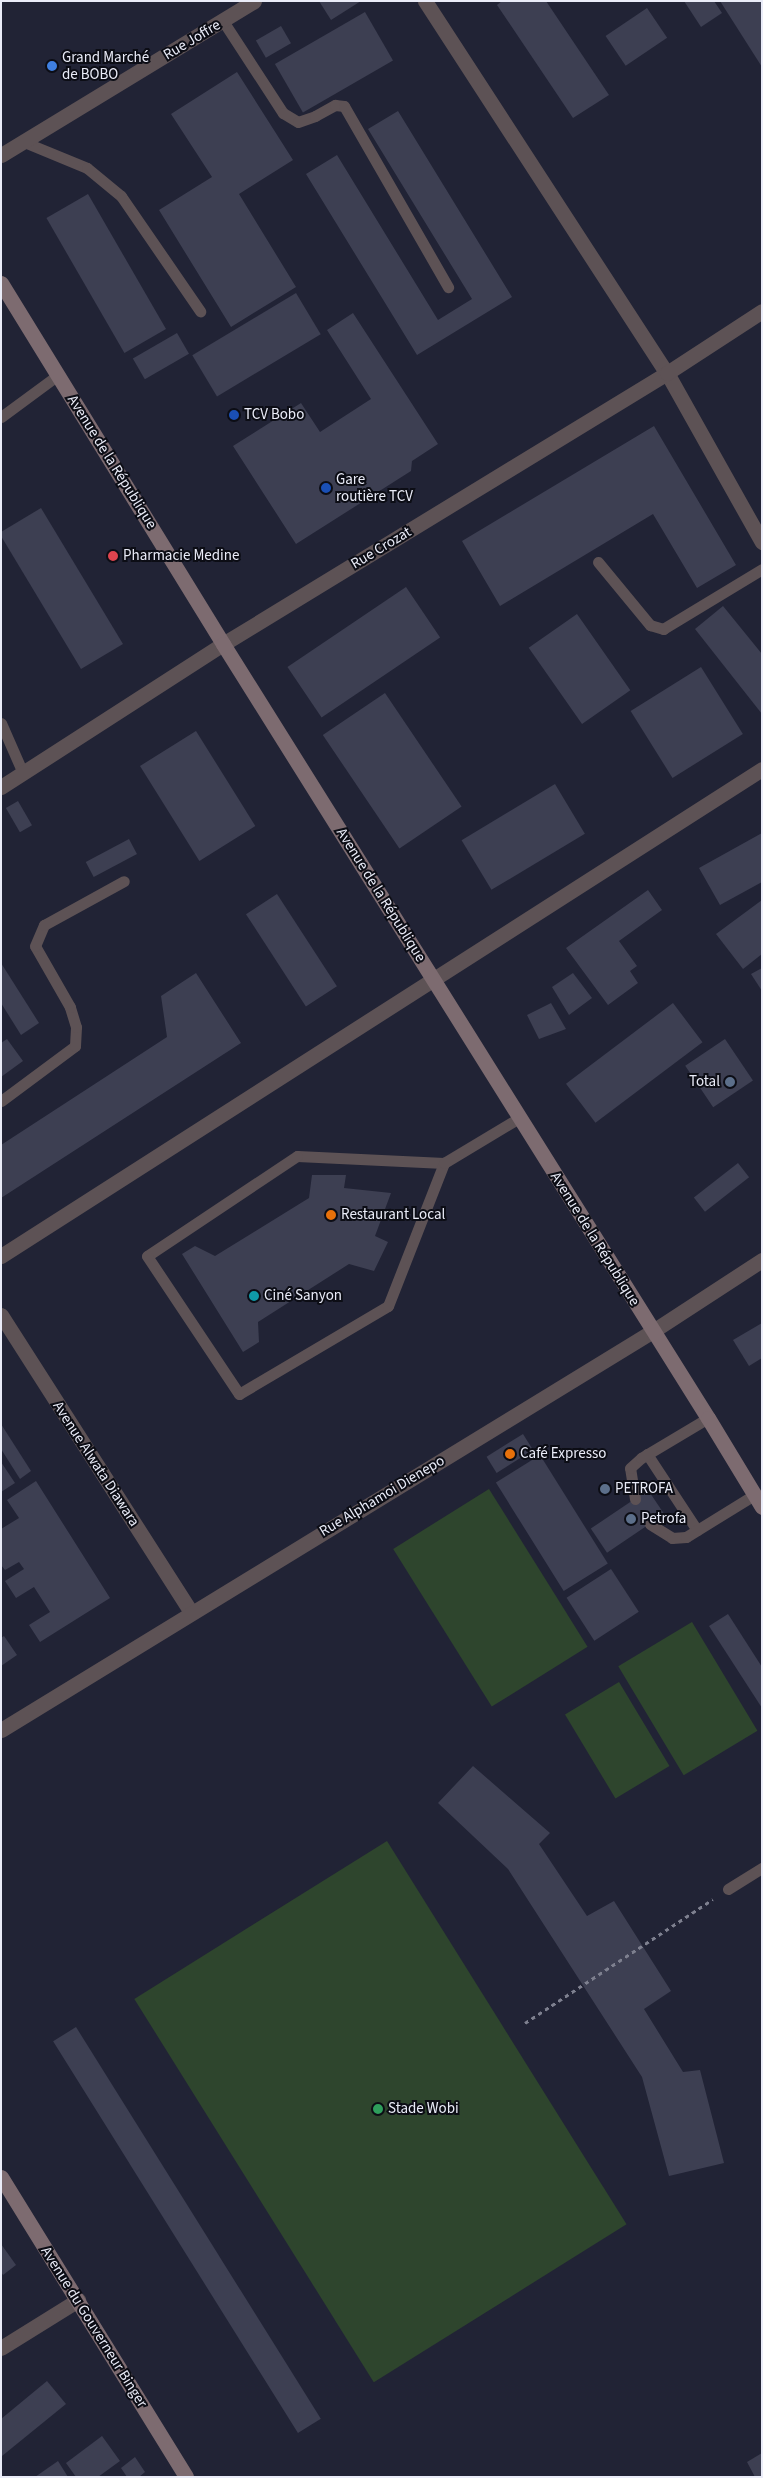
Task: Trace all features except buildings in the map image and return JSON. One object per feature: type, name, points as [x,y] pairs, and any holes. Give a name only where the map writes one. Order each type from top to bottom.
[{"type":"street","name":"Rue Joffre","points":[[1,156],[254,1]]},
{"type":"street","points":[[426,1],[667,373],[762,542]]},
{"type":"street","name":"Avenue de la République","points":[[1,283],[223,644],[434,979],[758,1501]]},
{"type":"street","name":"Rue Crozat","points":[[1,787],[223,644],[667,373],[762,311]]},
{"type":"street","points":[[1,1256],[762,769]]},
{"type":"street","name":"Rue Alphamoi Dienepo","points":[[1,1730],[190,1612],[652,1331],[762,1260]]},
{"type":"street","name":"Avenue Alwata Diawara","points":[[1,1315],[190,1612]]},
{"type":"street","name":"Avenue du Gouverneur Binger","points":[[1,2177],[186,2477]]},
{"type":"street","points":[[1,2348],[78,2300]]},
{"type":"lane","points":[[223,21],[284,113],[298,122],[315,116],[335,105],[344,106],[448,287]]},
{"type":"lane","points":[[24,142],[87,168],[121,196],[200,311]]},
{"type":"lane","points":[[1,417],[58,375]]},
{"type":"lane","points":[[598,562],[650,625],[663,629],[762,569]]},
{"type":"lane","points":[[1,723],[23,773]]},
{"type":"lane","points":[[1,1101],[75,1046],[76,1028],[70,1007],[35,946],[44,925],[124,881]]},
{"type":"lane","points":[[444,1163],[388,1306],[239,1394],[148,1256],[298,1156],[444,1163],[519,1118]]},
{"type":"lane","points":[[635,1499],[630,1468],[647,1454],[708,1418]]},
{"type":"lane","points":[[647,1454],[698,1530]]},
{"type":"lane","points":[[650,1524],[672,1538],[686,1537],[758,1501]]},
{"type":"lane","points":[[728,1889],[762,1868]]},
{"type":"path","points":[[525,2023],[728,1889]]},
{"type":"green space","points":[[489,1489],[588,1647],[492,1707],[393,1549]]},
{"type":"green space","points":[[692,1622],[757,1731],[684,1775],[618,1666]]},
{"type":"green space","points":[[619,1682],[669,1766],[615,1798],[565,1714]]},
{"type":"green space","name":"Stade Wobi","points":[[387,1841],[627,2224],[374,2382],[134,1999]]},
{"type":"place","name":"Grand Marché de BOBO","points":[[52,66]]},
{"type":"place","name":"TCV Bobo","points":[[234,415]]},
{"type":"place","name":"Gare routière TCV","points":[[326,488]]},
{"type":"place","name":"Pharmacie Medine","points":[[113,556]]},
{"type":"place","name":"Total","points":[[730,1082]]},
{"type":"place","name":"Restaurant Local","points":[[331,1215]]},
{"type":"place","name":"Ciné Sanyon","points":[[254,1296]]},
{"type":"place","name":"Café Expresso","points":[[510,1454]]},
{"type":"place","name":"PETROFA","points":[[605,1489]]},
{"type":"place","name":"Petrofa","points":[[631,1519]]},
{"type":"place","name":"Stade Wobi","points":[[378,2109]]}]
